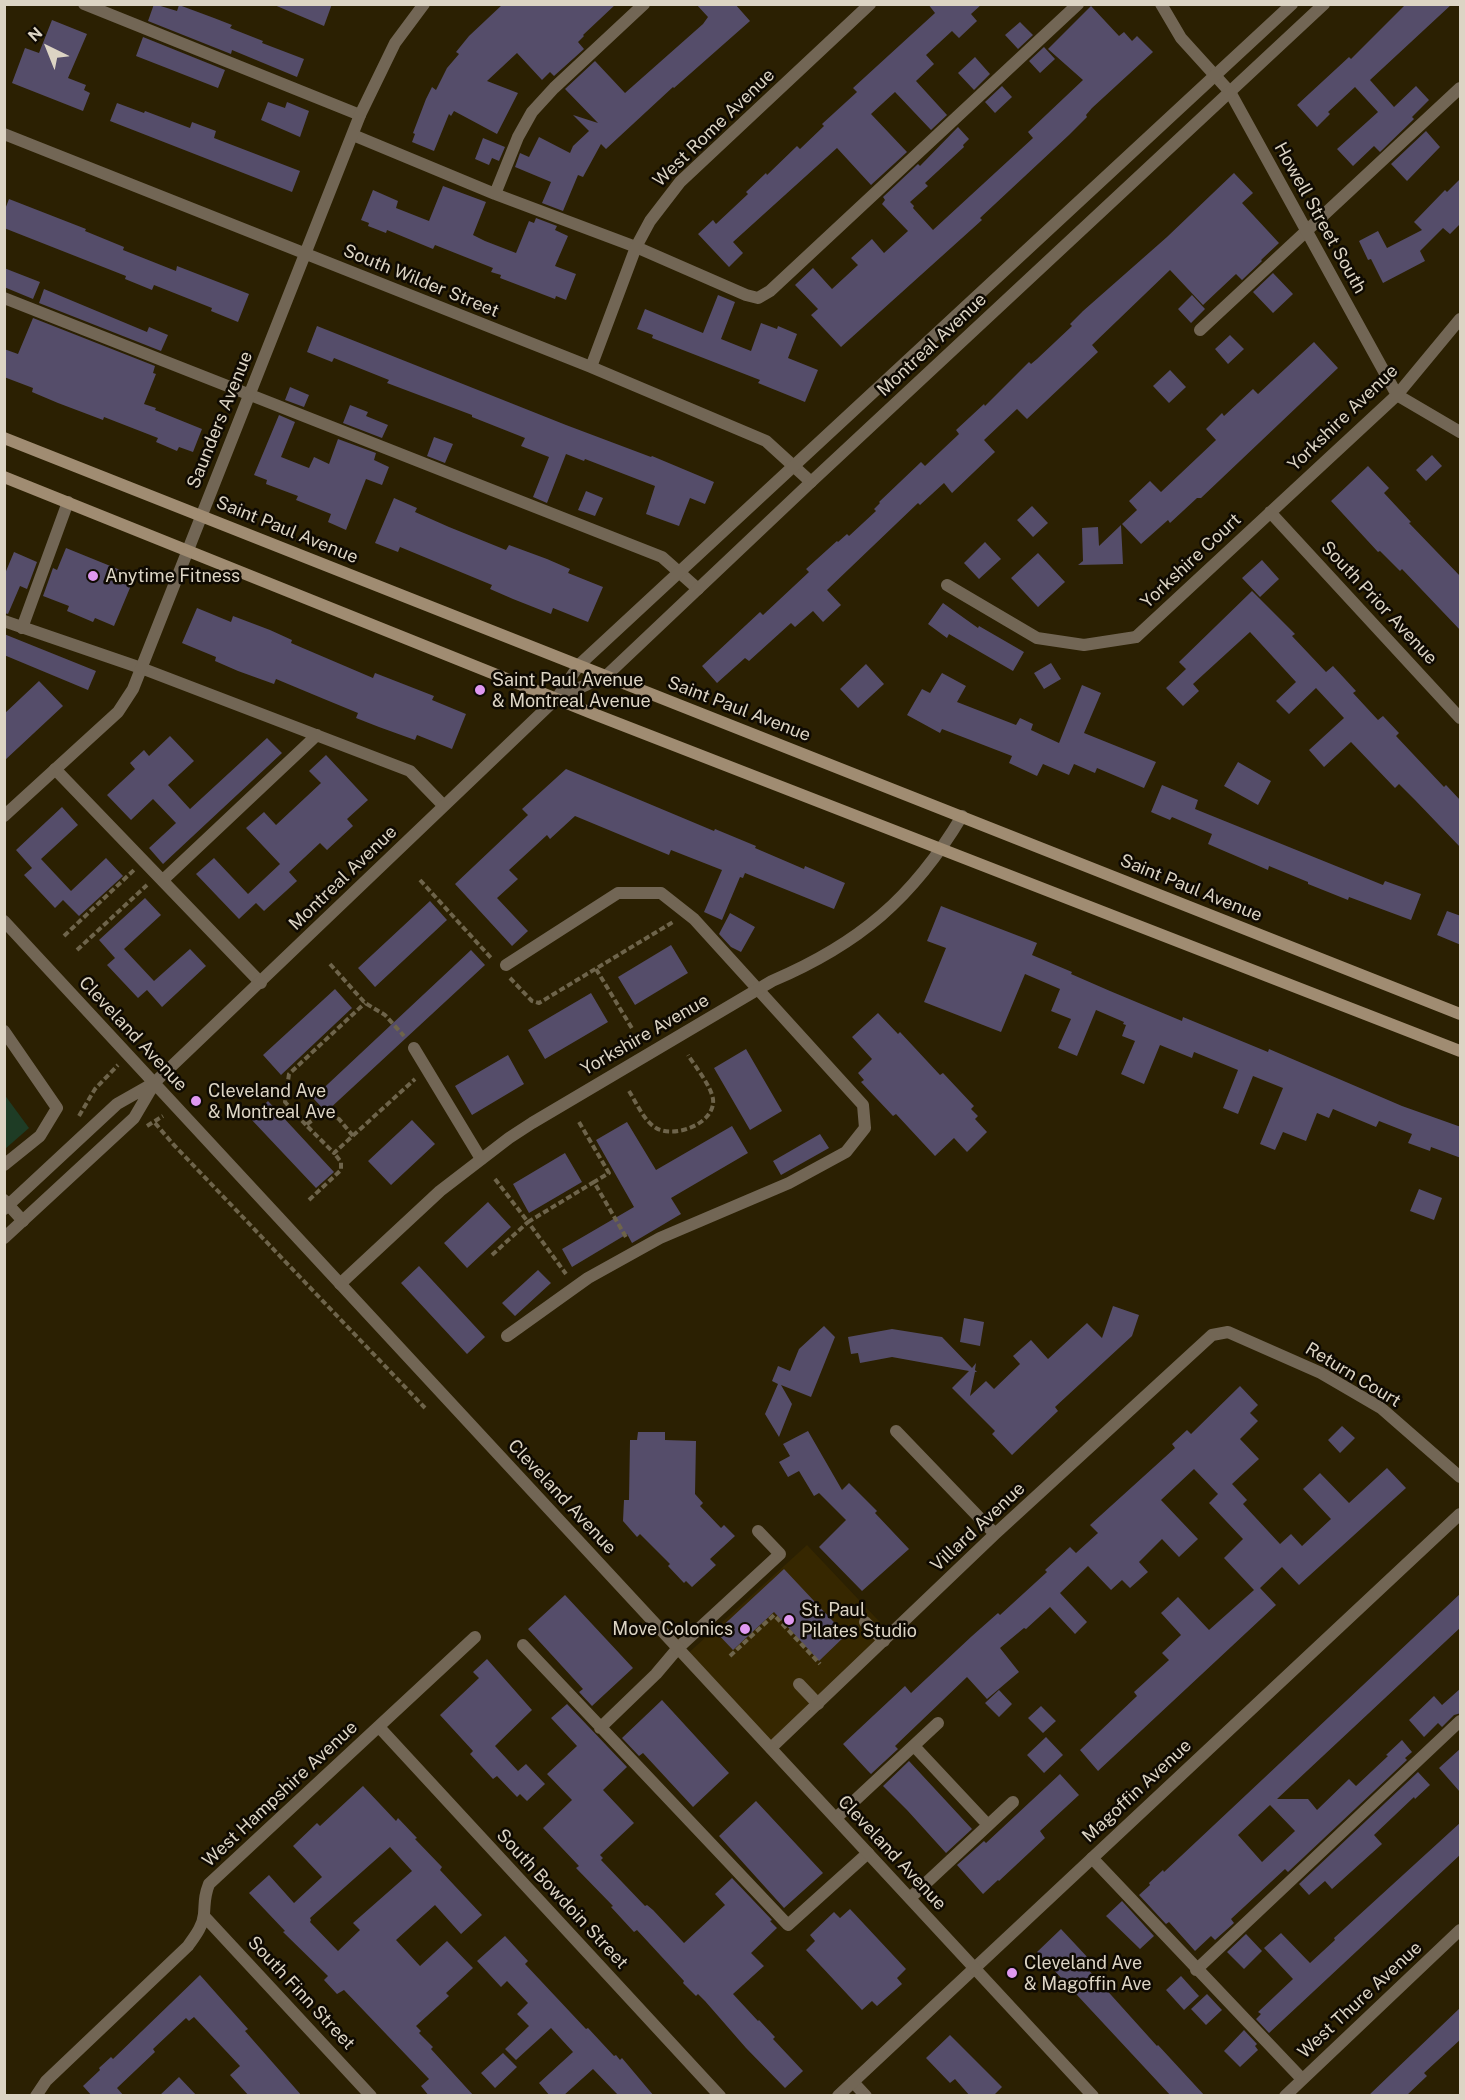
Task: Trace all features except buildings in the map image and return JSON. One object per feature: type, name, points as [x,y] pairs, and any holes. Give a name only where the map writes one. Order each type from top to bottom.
[{"type":"main road","name":"Saint Paul Avenue","points":[[4,438],[1461,1014]]},
{"type":"main road","points":[[4,477],[557,698],[1461,1051]]},
{"type":"street","points":[[84,4],[360,115]]},
{"type":"street","name":"Saunders Avenue","points":[[4,816],[118,712],[126,701],[360,115],[395,43],[424,4]]},
{"type":"street","points":[[495,194],[518,136],[532,112],[554,88],[644,4]]},
{"type":"street","name":"West Rome Avenue","points":[[591,368],[636,247],[650,221],[680,182],[870,4]]},
{"type":"street","points":[[353,135],[495,194],[636,247],[746,296],[758,298],[770,291],[1078,4]]},
{"type":"street","name":"Howell Street South","points":[[1161,4],[1181,38],[1230,93],[1397,395]]},
{"type":"street","name":"Montreal Avenue","points":[[6,1205],[117,1104],[154,1083],[557,698],[579,665],[1292,4]]},
{"type":"street","name":"Montreal Avenue","points":[[557,698],[606,676],[1324,4]]},
{"type":"street","points":[[1200,330],[1461,88]]},
{"type":"street","name":"South Wilder Street","points":[[4,134],[591,368],[766,441],[811,482]]},
{"type":"street","points":[[4,298],[662,557],[698,590]]},
{"type":"street","name":"Yorkshire Avenue","points":[[1270,512],[1397,395],[1461,319]]},
{"type":"street","points":[[1397,395],[1461,432]]},
{"type":"street","points":[[22,628],[68,502]]},
{"type":"street","name":"Yorkshire Court","points":[[947,585],[1037,638],[1084,645],[1136,637],[1270,512]]},
{"type":"street","name":"South Prior Avenue","points":[[1270,512],[1461,718]]},
{"type":"street","points":[[4,621],[141,668],[410,771],[443,805]]},
{"type":"street","points":[[161,877],[317,735]]},
{"type":"street","points":[[55,769],[261,983]]},
{"type":"street","name":"Yorkshire Avenue","points":[[340,1284],[440,1191],[532,1123],[758,990],[824,956],[873,924],[905,894],[942,849],[962,816]]},
{"type":"street","points":[[503,967],[618,893],[661,893],[687,913],[863,1105],[865,1128],[846,1152],[799,1178],[660,1238],[576,1287],[507,1336]]},
{"type":"street","name":"Cleveland Avenue","points":[[4,921],[1093,2096]]},
{"type":"street","points":[[4,1031],[57,1108],[40,1136],[4,1165]]},
{"type":"street","points":[[414,1048],[482,1159]]},
{"type":"street","name":"Montreal Avenue","points":[[4,1238],[134,1118],[154,1083]]},
{"type":"street","points":[[6,1205],[23,1221]]},
{"type":"street","name":"Return Court","points":[[1212,1335],[1228,1332],[1321,1373],[1381,1408],[1461,1477]]},
{"type":"street","name":"Villard Avenue","points":[[771,1748],[995,1534],[1212,1335]]},
{"type":"street","points":[[896,1431],[995,1534]]},
{"type":"street","name":"Magoffin Avenue","points":[[838,2096],[1461,1514]]},
{"type":"street","points":[[600,1728],[656,1674],[678,1648],[780,1554],[758,1531]]},
{"type":"street","points":[[865,1622],[884,1641]]},
{"type":"street","name":"West Hampshire Avenue","points":[[36,2096],[46,2081],[188,1946],[198,1932],[204,1916],[204,1899],[209,1884],[475,1637]]},
{"type":"street","points":[[523,1645],[788,1925],[868,1853]]},
{"type":"street","points":[[799,1684],[818,1704]]},
{"type":"street","points":[[1196,1970],[1461,1721]]},
{"type":"street","points":[[836,1818],[938,1723]]},
{"type":"street","name":"South Bowdoin Street","points":[[379,1727],[720,2096]]},
{"type":"street","points":[[914,1746],[988,1826]]},
{"type":"street","points":[[910,1898],[1013,1802]]},
{"type":"street","points":[[1092,1858],[1302,2079]]},
{"type":"street","name":"South Finn Street","points":[[204,1916],[371,2096]]},
{"type":"street","name":"West Thure Avenue","points":[[1285,2096],[1461,1930]]},
{"type":"street","points":[[853,2082],[866,2096]]},
{"type":"path","points":[[64,936],[144,861]]},
{"type":"path","points":[[78,950],[161,877]]},
{"type":"path","points":[[420,880],[503,967],[532,1001],[539,1003],[687,913]]},
{"type":"path","points":[[330,964],[365,1003],[386,1015],[414,1048]]},
{"type":"path","points":[[596,969],[633,1030]]},
{"type":"path","points":[[309,1200],[341,1170],[341,1162],[285,1102],[289,1074],[365,1003]]},
{"type":"path","points":[[629,1090],[649,1121],[657,1128],[669,1132],[681,1132],[693,1127],[711,1110],[713,1100],[688,1055]]},
{"type":"path","points":[[104,1079],[118,1065]]},
{"type":"path","points":[[334,1154],[426,1069]]},
{"type":"path","points":[[306,1125],[323,1112],[339,1119],[353,1136]]},
{"type":"path","points":[[163,1116],[155,1123],[173,1144],[424,1408]]},
{"type":"path","points":[[492,1256],[528,1222],[609,1173],[579,1122]]},
{"type":"path","points":[[495,1179],[576,1287]]},
{"type":"path","points":[[594,1182],[635,1252]]},
{"type":"path","points":[[730,1656],[774,1615],[820,1664]]},
{"type":"path","points":[[843,1632],[847,1629],[852,1634]]},
{"type":"path","points":[[751,1635],[757,1639]]},
{"type":"shaded area","points":[[807,1545],[894,1637],[773,1752],[684,1657]]},
{"type":"green space","points":[[4,1094],[29,1128],[5,1149],[4,1149]]},
{"type":"place","name":"Anytime Fitness","points":[[93,576]]},
{"type":"place","name":"Saint Paul Avenue & Montreal Avenue","points":[[480,690]]},
{"type":"place","name":"Cleveland Ave & Montreal Ave","points":[[196,1101]]},
{"type":"place","name":"St. Paul Pilates Studio","points":[[789,1620]]},
{"type":"place","name":"Move Colonics","points":[[745,1629]]},
{"type":"place","name":"Cleveland Ave & Magoffin Ave","points":[[1012,1973]]}]
